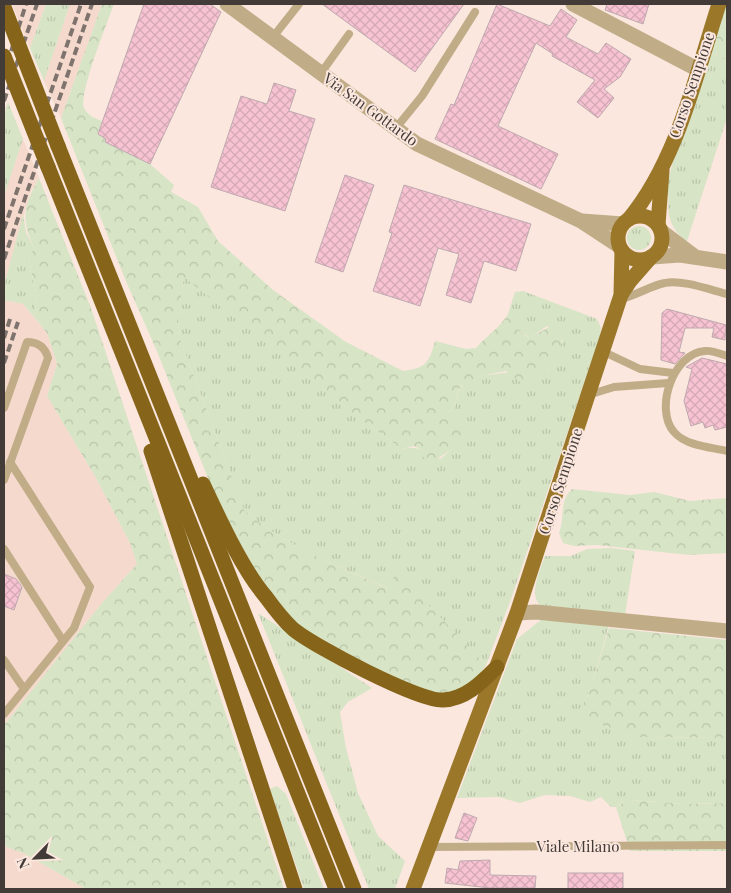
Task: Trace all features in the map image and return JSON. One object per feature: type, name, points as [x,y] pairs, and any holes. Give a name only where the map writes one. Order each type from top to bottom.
[{"type":"highway","points":[[4,7],[354,889]]},
{"type":"highway","points":[[4,56],[336,889]]},
{"type":"highway","points":[[148,370],[239,555],[264,596],[294,629],[333,653],[420,696],[442,701],[462,696],[478,685],[497,667]]},
{"type":"highway","points":[[131,377],[161,484],[295,889]]},
{"type":"main road","name":"Corso Sempione","points":[[626,221],[640,205],[663,167],[719,4]]},
{"type":"main road","name":"Corso Sempione","points":[[659,228],[663,167]]},
{"type":"main road","points":[[635,216],[648,217],[659,228],[661,246],[652,257],[638,260],[626,256],[621,249],[618,234],[626,221],[635,216]]},
{"type":"main road","name":"Corso Sempione","points":[[620,297],[621,249]]},
{"type":"main road","name":"Corso Sempione","points":[[497,667],[517,613],[620,297],[634,276],[652,257]]},
{"type":"main road","points":[[413,889],[497,667]]},
{"type":"street","name":"Via San Gottardo","points":[[227,4],[417,144],[581,221],[621,249]]},
{"type":"street","points":[[573,4],[697,69]]},
{"type":"street","name":"Via San Gottardo","points":[[581,221],[626,221]]},
{"type":"street","points":[[659,228],[694,256]]},
{"type":"street","points":[[652,257],[668,255],[694,256],[727,262]]},
{"type":"street","points":[[517,613],[536,612],[727,631]]},
{"type":"lane","points":[[4,26],[12,4]]},
{"type":"lane","points":[[274,37],[299,4]]},
{"type":"lane","points":[[396,128],[422,96],[474,12]]},
{"type":"lane","points":[[321,73],[349,34]]},
{"type":"lane","points":[[620,297],[633,296],[654,286],[671,282],[727,294]]},
{"type":"lane","points":[[4,408],[27,342],[35,342],[46,350],[48,358],[4,480]]},
{"type":"lane","points":[[602,351],[640,368],[673,374]]},
{"type":"lane","points":[[727,356],[704,351],[689,357],[673,374],[668,383],[668,420],[673,432],[686,442],[727,451]]},
{"type":"lane","points":[[588,395],[614,387],[668,383]]},
{"type":"lane","points":[[4,714],[74,628],[90,587],[10,462]]},
{"type":"lane","points":[[4,549],[63,641]]},
{"type":"lane","points":[[4,660],[24,689]]},
{"type":"lane","name":"Viale Milano","points":[[429,847],[727,845]]},
{"type":"shaded area","points":[[12,4],[46,4],[30,48]]},
{"type":"shaded area","points":[[70,4],[102,4],[61,118],[44,81]]},
{"type":"shaded area","points":[[23,139],[39,178],[30,193],[4,286],[4,196]]},
{"type":"shaded area","points":[[4,300],[23,304],[47,333],[57,364],[47,396],[96,478],[130,543],[137,564],[102,603],[4,725]]},
{"type":"shaded area","points":[[4,846],[25,854],[86,889],[4,889]]},
{"type":"green space","points":[[46,4],[70,4],[44,81],[30,48]]},
{"type":"green space","points":[[102,4],[114,4],[89,74],[83,100],[84,108],[88,113],[102,121],[98,134],[106,139],[106,142],[150,164],[174,185],[171,192],[198,207],[218,241],[273,290],[346,342],[403,371],[422,366],[431,355],[435,341],[466,349],[476,348],[501,324],[508,314],[514,314],[518,330],[529,338],[553,325],[558,326],[561,331],[560,350],[550,367],[540,375],[520,382],[506,371],[480,377],[461,387],[457,393],[455,408],[448,412],[448,424],[458,424],[465,427],[465,441],[432,462],[421,456],[419,448],[413,446],[402,449],[359,418],[184,277],[178,318],[180,339],[244,510],[277,535],[312,555],[387,588],[397,572],[486,665],[475,681],[451,694],[423,692],[327,644],[300,628],[267,593],[218,503],[156,349],[125,279],[61,118]]},
{"type":"green space","points":[[727,4],[727,59],[710,53]]},
{"type":"green space","points":[[710,53],[727,59],[727,118],[687,241],[673,227],[668,209],[669,196],[665,194],[673,161]]},
{"type":"green space","points":[[8,102],[23,139],[4,196],[4,116]]},
{"type":"green space","points":[[39,178],[91,308],[284,889],[86,889],[25,854],[4,846],[4,725],[102,603],[137,564],[130,543],[96,478],[47,396],[57,364],[47,333],[34,317],[36,300],[29,257],[34,248],[27,229],[26,220],[27,205]]},
{"type":"green space","points":[[23,214],[26,232],[34,248],[29,257],[36,300],[34,317],[23,304],[4,300],[4,286]]},
{"type":"green space","points":[[639,226],[648,229],[651,238],[648,247],[639,250],[630,247],[627,238],[630,229]]},
{"type":"green space","points":[[184,276],[359,418],[402,449],[417,448],[440,459],[451,450],[458,424],[448,424],[448,412],[455,408],[457,394],[464,385],[473,379],[485,376],[512,372],[547,371],[563,340],[547,326],[530,338],[518,330],[514,315],[508,314],[515,292],[523,291],[597,319],[601,328],[600,336],[511,599],[486,665],[397,573],[388,588],[313,555],[277,535],[244,510],[180,339],[178,318]]},
{"type":"green space","points":[[572,489],[630,495],[654,492],[690,501],[727,498],[727,553],[689,555],[597,545],[574,546],[563,543],[559,533],[565,499]]},
{"type":"green space","points":[[612,548],[635,551],[625,615],[541,606],[537,601],[535,596],[536,582],[545,556],[571,556],[587,549]]},
{"type":"green space","points":[[258,613],[372,688],[348,702],[340,712],[346,748],[358,793],[378,836],[405,861],[395,889],[369,889]]},
{"type":"green space","points":[[542,619],[609,625],[592,684],[583,704],[586,720],[638,737],[727,738],[727,803],[685,804],[632,800],[616,807],[611,807],[601,797],[590,802],[570,796],[545,795],[520,803],[499,797],[457,798],[517,639]]},
{"type":"green space","points":[[609,628],[727,640],[727,738],[638,737],[586,720],[582,712],[583,704],[592,684]]},
{"type":"green space","points":[[277,786],[286,794],[324,889],[304,889],[270,789]]},
{"type":"green space","points":[[632,800],[685,804],[727,803],[727,851],[630,851],[616,807]]},
{"type":"building","points":[[144,4],[210,4],[221,12],[150,164],[105,142],[106,139],[98,134]]},
{"type":"building","points":[[322,4],[464,4],[415,72]]},
{"type":"building","points":[[497,4],[550,26],[561,9],[577,20],[566,37],[598,54],[606,43],[631,59],[620,77],[604,89],[614,98],[598,118],[577,102],[595,80],[552,56],[553,54],[536,43],[498,126],[558,154],[541,189],[435,139],[451,104],[454,105]]},
{"type":"building","points":[[607,4],[649,4],[643,24],[605,10]]},
{"type":"building","points":[[274,83],[296,90],[289,111],[315,119],[285,211],[211,187],[241,96],[267,104]]},
{"type":"building","points":[[345,175],[374,185],[343,272],[315,262]]},
{"type":"building","points":[[404,185],[531,224],[516,271],[484,261],[471,303],[446,295],[459,254],[438,248],[420,306],[373,291],[392,233],[389,232]]},
{"type":"building","points":[[667,309],[726,325],[725,340],[712,337],[714,328],[685,328],[679,352],[685,353],[675,364],[661,360],[662,313]]},
{"type":"building","points":[[702,358],[727,364],[727,427],[715,430],[713,425],[705,428],[703,422],[691,426],[684,401],[692,369],[686,367]]},
{"type":"building","points":[[4,574],[16,579],[22,587],[14,610],[4,606]]},
{"type":"building","points":[[464,813],[477,818],[468,841],[455,838]]},
{"type":"building","points":[[490,860],[490,875],[536,876],[535,888],[490,888],[445,883],[447,868],[458,870],[460,861]]},
{"type":"building","points":[[568,873],[623,873],[623,889],[568,889]]},
{"type":"railway","points":[[4,74],[26,4]]},
{"type":"railway","points":[[4,101],[37,4]]},
{"type":"railway","points":[[4,229],[81,4]]},
{"type":"railway","points":[[4,259],[92,4]]},
{"type":"railway","points":[[4,338],[10,319]]},
{"type":"railway","points":[[4,363],[18,322]]}]
